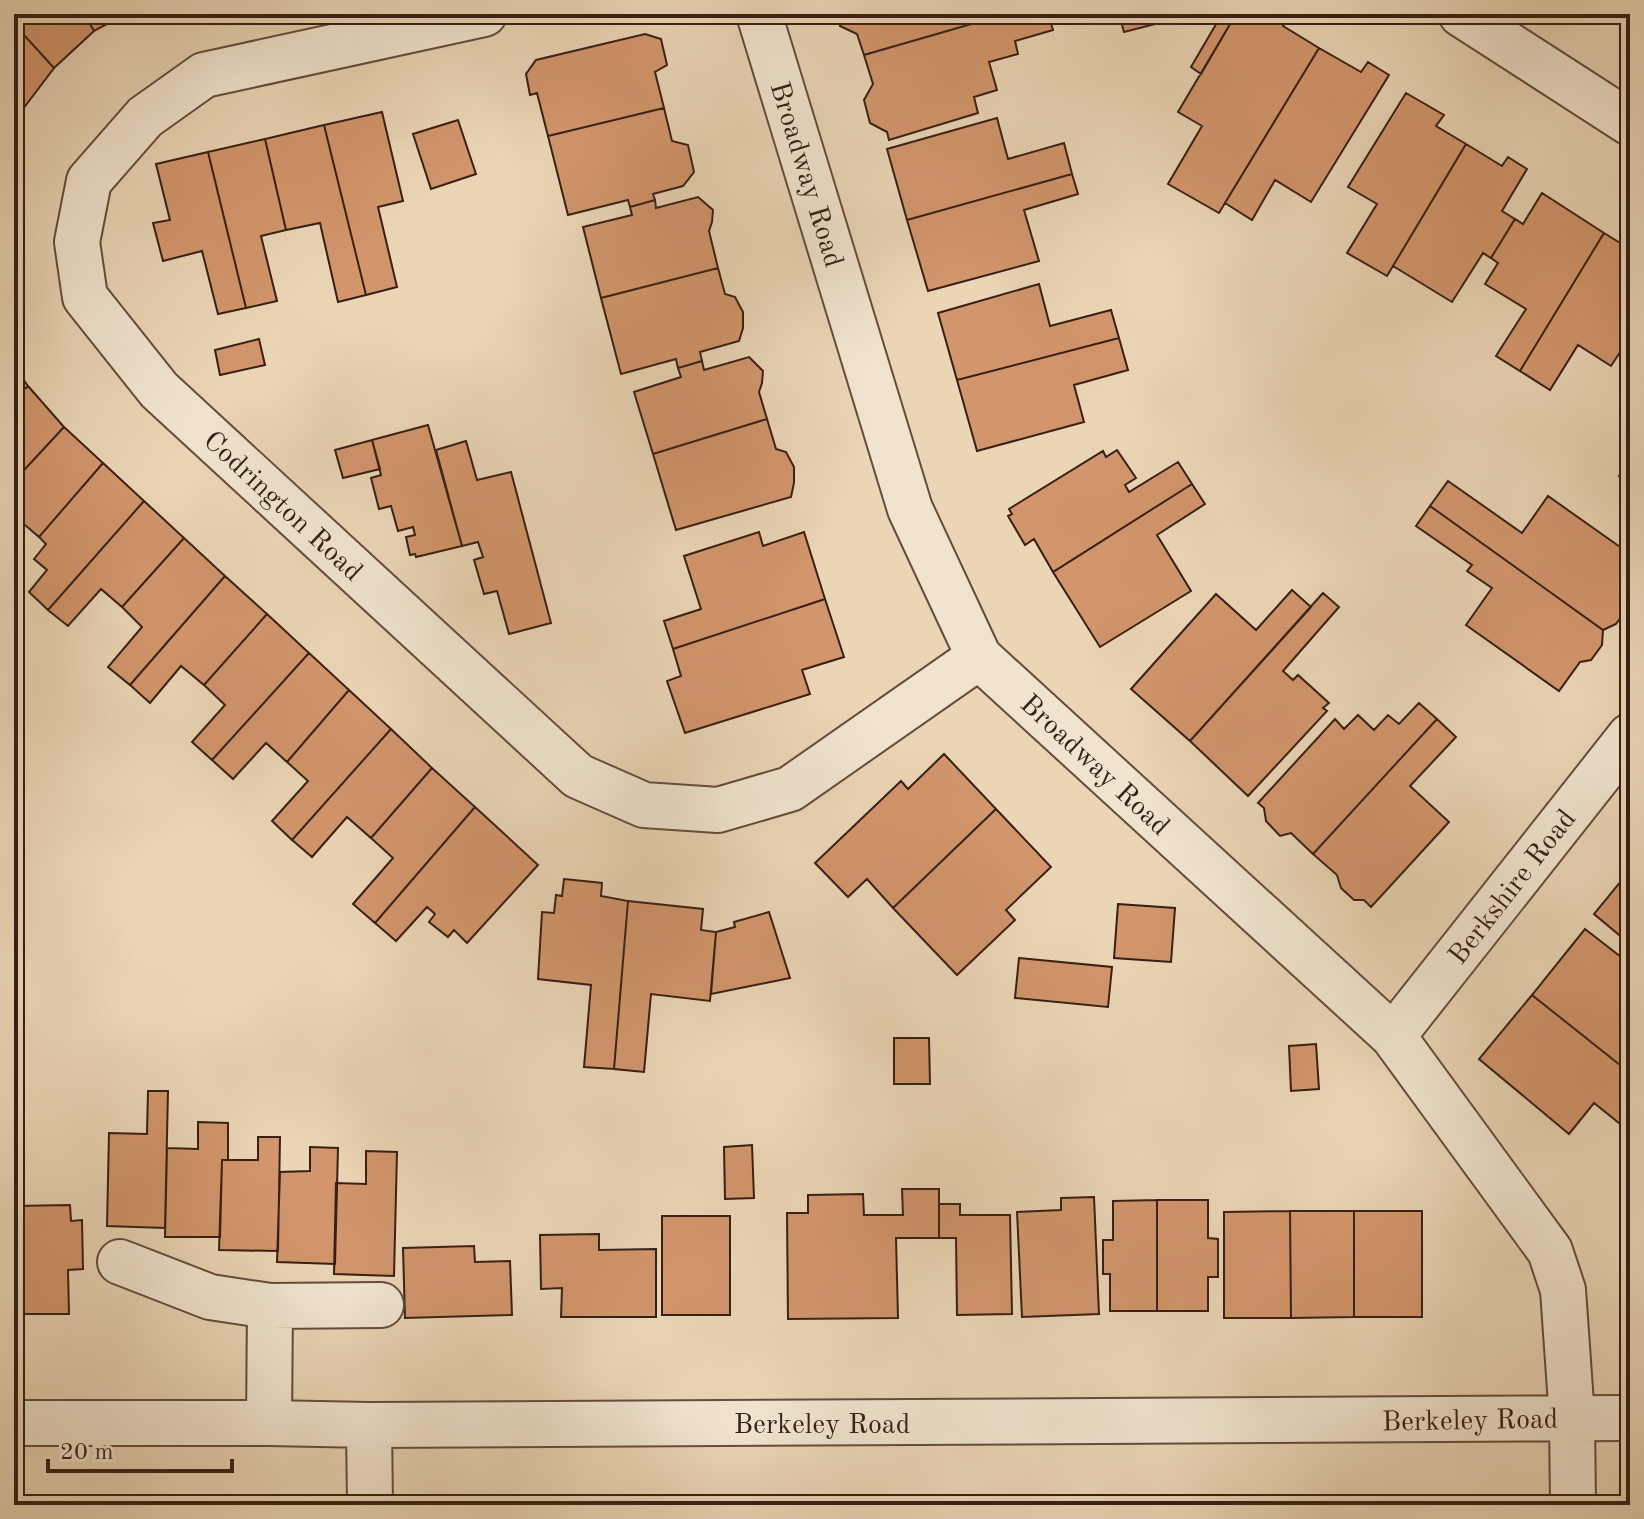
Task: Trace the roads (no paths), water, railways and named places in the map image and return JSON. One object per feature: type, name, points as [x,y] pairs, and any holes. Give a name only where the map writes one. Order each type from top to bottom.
[{"type":"street","name":"Codrington Road","points":[[484,14],[204,75],[145,117],[89,181],[77,242],[85,297],[159,390],[578,776],[644,805],[718,810],[790,789],[979,657]]},
{"type":"street","name":"Broadway Road","points":[[759,14],[910,509],[979,657],[1393,1036],[1550,1251],[1563,1290],[1572,1418],[1573,1505]]},
{"type":"street","points":[[1461,14],[1630,123]]},
{"type":"street","name":"Berkshire Road","points":[[1393,1036],[1630,736]]},
{"type":"street","points":[[120,1262],[210,1297],[270,1306],[381,1305]]},
{"type":"street","points":[[269,1423],[270,1306]]},
{"type":"street","name":"Berkeley Road","points":[[14,1423],[369,1425],[1630,1418]]},
{"type":"street","points":[[369,1425],[370,1505]]}]
